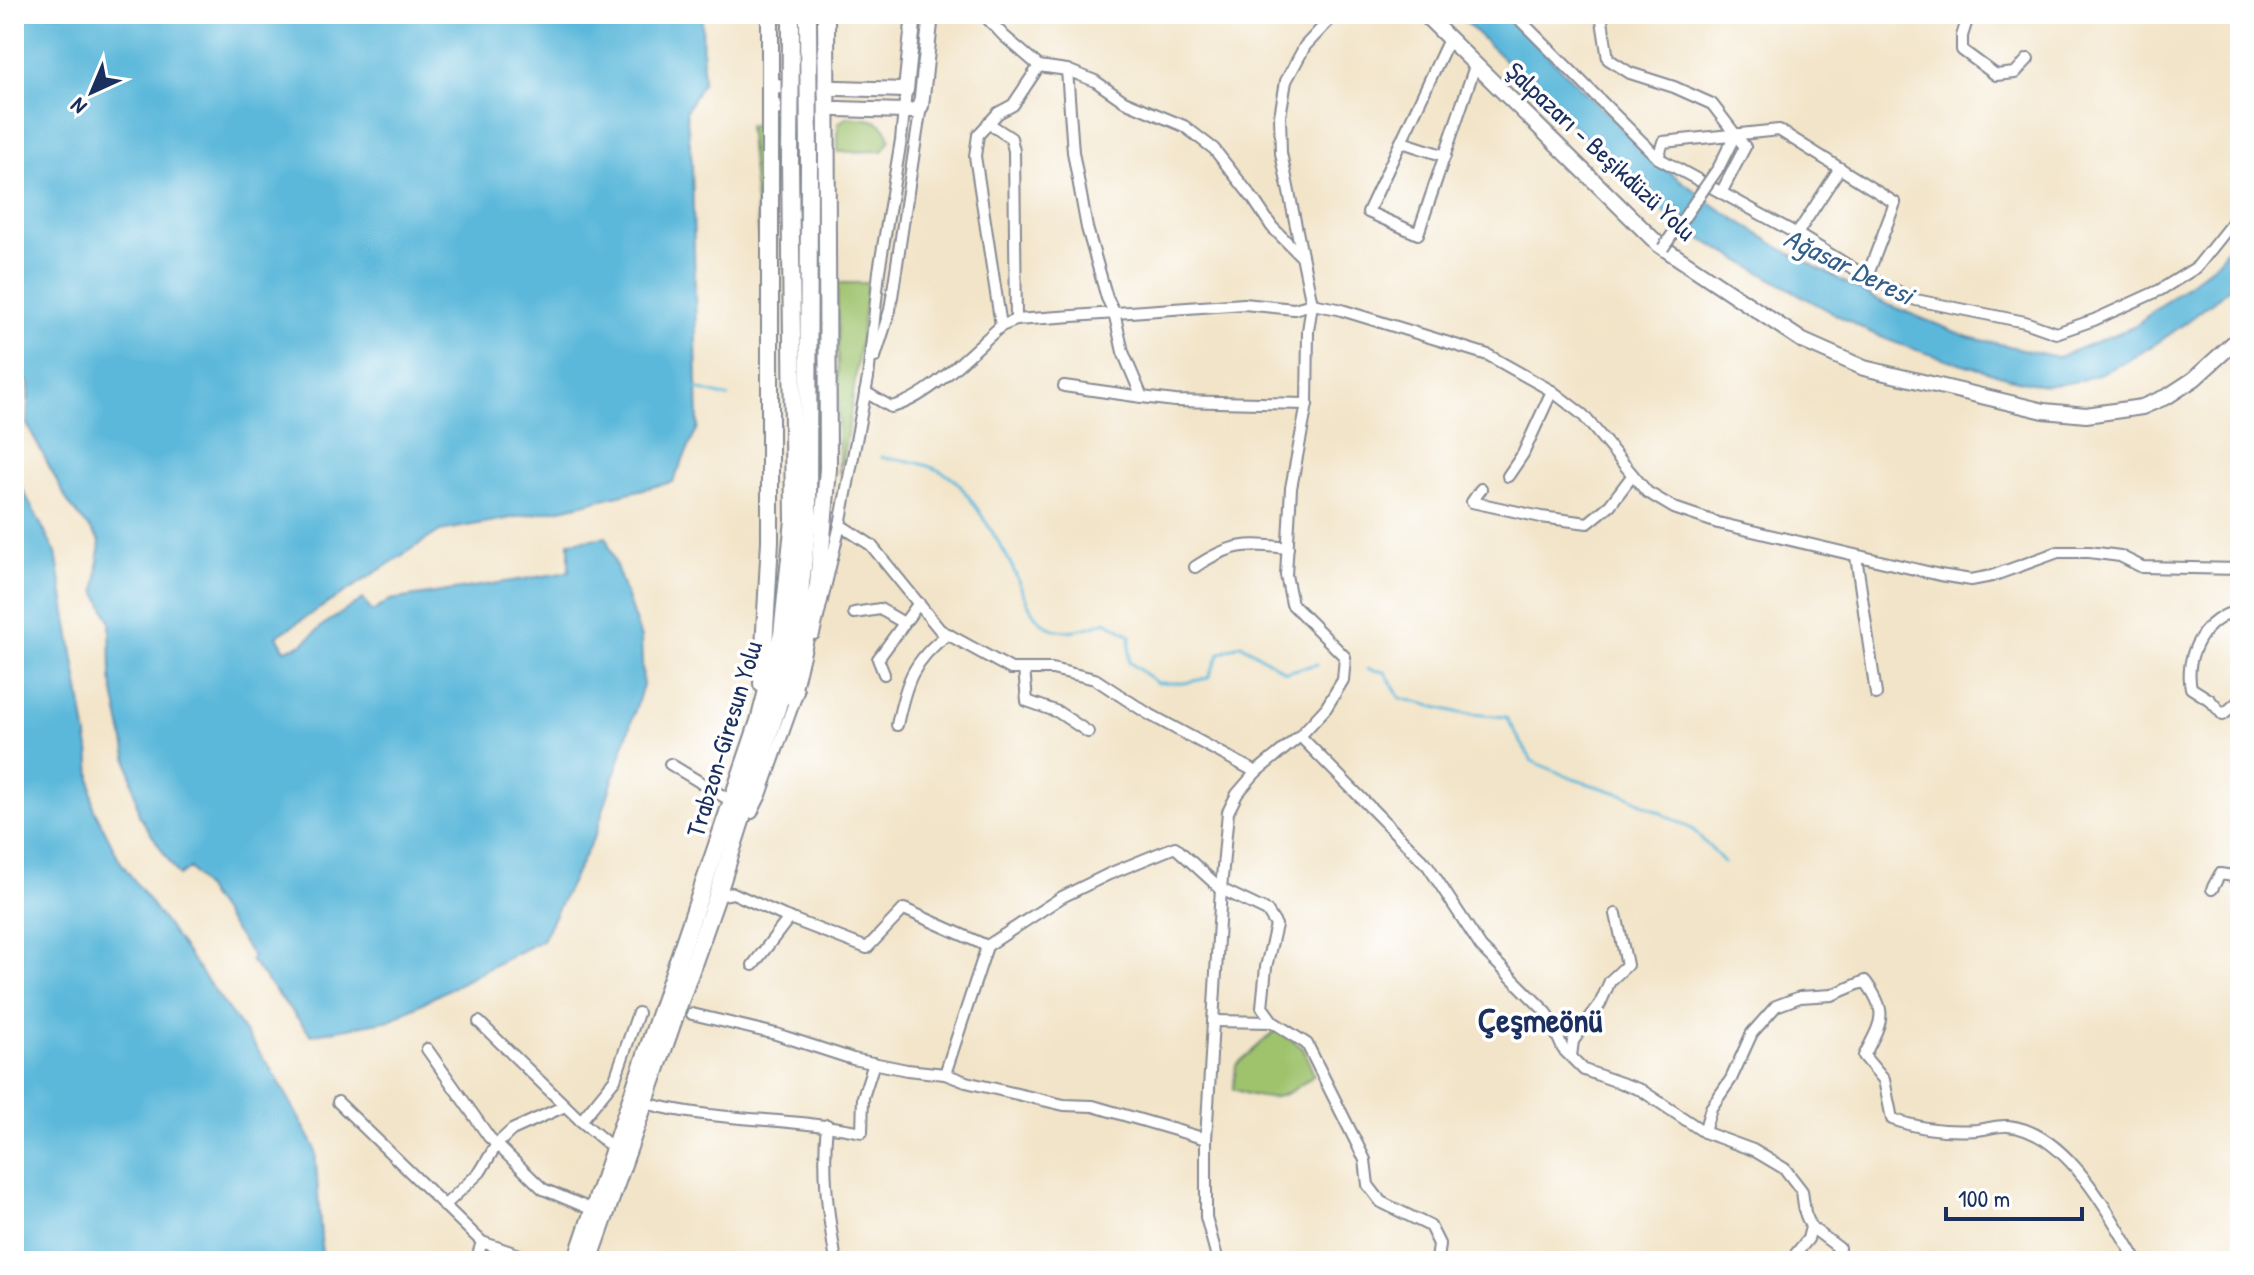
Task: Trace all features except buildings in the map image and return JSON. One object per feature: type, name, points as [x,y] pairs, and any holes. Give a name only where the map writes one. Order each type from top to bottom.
[{"type":"highway","points":[[759,721],[770,541],[770,14]]},
{"type":"highway","points":[[717,896],[741,847],[799,673],[818,585],[828,469],[826,14]]},
{"type":"highway","name":"Trabzon-Giresun Yolu","points":[[576,1261],[759,721],[782,634],[794,520],[790,161],[800,18]]},
{"type":"highway","name":"Trabzon-Giresun Yolu","points":[[589,1261],[717,896],[781,696],[795,638],[808,521],[809,163],[800,18]]},
{"type":"main road","points":[[770,86],[906,90],[914,14]]},
{"type":"main road","points":[[771,107],[913,111],[921,106],[931,14]]},
{"type":"main road","name":"Şalpazarı - Beşikdüzü Yolu","points":[[1424,14],[1663,248],[1803,341],[1864,368],[2044,411],[2086,415],[2142,407],[2168,396],[2194,379],[2240,337]]},
{"type":"street","points":[[983,14],[1039,66],[1067,70],[1095,81],[1124,101],[1184,126],[1214,149],[1272,227],[1302,257]]},
{"type":"street","points":[[1218,1261],[1206,1217],[1206,1139],[1228,812],[1237,794],[1256,772],[1300,736],[1326,708],[1343,680],[1345,657],[1292,604],[1286,575],[1291,488],[1307,404],[1308,331],[1312,304],[1281,153],[1280,116],[1286,81],[1305,46],[1335,14]]},
{"type":"street","points":[[1514,14],[1658,158],[1797,234],[1867,277],[1916,300],[2025,322],[2056,333],[2094,320],[2160,290],[2197,267],[2240,213]]},
{"type":"street","points":[[1601,14],[1608,59],[1630,73],[1674,87],[1712,104],[1745,147],[1721,193]]},
{"type":"street","points":[[1969,14],[1962,36],[1962,50],[1978,64],[1996,75],[2015,73],[2028,59]]},
{"type":"street","points":[[1449,39],[1368,212],[1418,234],[1475,66]]},
{"type":"street","points":[[1001,326],[975,156],[978,135],[998,113],[1013,105],[1039,66]]},
{"type":"street","points":[[1067,70],[1069,114],[1079,193],[1087,228],[1114,312],[1123,352],[1142,397]]},
{"type":"street","points":[[868,378],[879,271],[906,90]]},
{"type":"street","points":[[752,813],[802,681],[831,570],[868,378],[890,310],[921,106]]},
{"type":"street","points":[[988,123],[1011,138],[1014,151],[1016,320]]},
{"type":"street","points":[[1658,158],[1663,142],[1779,130],[1895,203],[1867,277]]},
{"type":"street","points":[[1663,248],[1719,167],[1735,135]]},
{"type":"street","points":[[1402,142],[1445,156]]},
{"type":"street","points":[[1797,234],[1840,168]]},
{"type":"street","points":[[865,392],[891,407],[903,405],[925,392],[1001,326],[1016,320],[1244,304],[1294,309],[1312,304],[1338,309],[1488,355],[1552,391],[1583,415],[1647,492],[1674,508],[1718,523],[1971,580],[1992,576],[2058,552],[2120,556],[2142,567],[2240,569]]},
{"type":"street","points":[[1064,386],[1175,401],[1307,404]]},
{"type":"street","points":[[1508,476],[1523,454],[1552,391]]},
{"type":"street","points":[[1481,489],[1472,502],[1541,517],[1588,523],[1610,505],[1632,476]]},
{"type":"street","points":[[840,525],[871,545],[940,630],[1011,669],[1052,669],[1095,679],[1147,713],[1256,772]]},
{"type":"street","points":[[1195,567],[1218,552],[1235,546],[1288,548]]},
{"type":"street","points":[[1856,556],[1876,694]]},
{"type":"street","points":[[884,674],[878,659],[919,603]]},
{"type":"street","points":[[854,613],[880,609],[904,623]]},
{"type":"street","points":[[2240,611],[2229,612],[2211,623],[2201,635],[2188,675],[2191,688],[2210,700],[2223,715],[2240,700]]},
{"type":"street","points":[[897,725],[906,683],[932,646],[948,634]]},
{"type":"street","points":[[1024,669],[1027,701],[1058,712],[1088,732]]},
{"type":"street","points":[[1300,736],[1428,866],[1481,947],[1547,1013],[1563,1049],[1584,1070],[1641,1090],[1704,1132],[1753,1150],[1785,1169],[1802,1191],[1805,1213],[1811,1227],[1839,1248],[1835,1261]]},
{"type":"street","points":[[670,764],[731,801]]},
{"type":"street","points":[[945,1074],[987,946],[1062,897],[1175,847],[1221,889],[1267,911],[1276,925],[1266,967],[1262,1007],[1273,1022],[1307,1044],[1365,1160],[1368,1185],[1381,1202],[1430,1226],[1439,1244],[1437,1261]]},
{"type":"street","points":[[2212,889],[2220,874],[2240,877]]},
{"type":"street","points":[[717,896],[733,893],[867,948],[904,909],[987,946]]},
{"type":"street","points":[[1571,1056],[1573,1041],[1600,1004],[1610,981],[1627,965],[1616,914]]},
{"type":"street","points":[[753,965],[789,918]]},
{"type":"street","points":[[1704,1132],[1711,1108],[1731,1079],[1752,1033],[1776,1006],[1800,997],[1832,995],[1865,981],[1879,1000],[1881,1022],[1864,1056],[1884,1080],[1892,1119],[1919,1129],[1974,1130],[2007,1126],[2034,1133],[2069,1159],[2137,1261]]},
{"type":"street","points":[[581,1121],[615,1079],[638,1013]]},
{"type":"street","points":[[692,1014],[776,1034],[874,1063],[945,1074],[966,1082],[1064,1105],[1093,1106],[1206,1139]]},
{"type":"street","points":[[1213,1021],[1273,1022]]},
{"type":"street","points":[[479,1022],[614,1149]]},
{"type":"street","points":[[427,1049],[497,1144],[543,1189],[593,1210]]},
{"type":"street","points":[[645,1103],[699,1113],[827,1125],[862,1132],[863,1097],[874,1063]]},
{"type":"street","points":[[338,1102],[482,1242],[537,1261]]},
{"type":"street","points":[[444,1206],[480,1172],[497,1144],[512,1130],[565,1106]]},
{"type":"street","points":[[827,1125],[824,1152],[827,1212],[836,1261]]},
{"type":"street","points":[[1790,1261],[1808,1239],[1811,1227]]},
{"type":"street","points":[[476,1261],[482,1242]]},
{"type":"green space","points":[[848,117],[874,120],[884,127],[890,139],[882,151],[838,152],[838,123]]},
{"type":"green space","points":[[764,124],[762,263],[748,126]]},
{"type":"green space","points":[[837,283],[868,283],[849,425],[839,474]]},
{"type":"green space","points":[[1276,1030],[1303,1048],[1314,1075],[1293,1090],[1276,1097],[1267,1098],[1233,1089],[1236,1065]]},
{"type":"water","points":[[14,14],[702,14],[703,82],[686,111],[692,162],[698,427],[673,482],[566,508],[440,531],[277,636],[285,650],[303,644],[323,625],[363,599],[372,612],[390,600],[569,572],[569,542],[606,537],[641,638],[643,685],[596,833],[542,940],[390,1020],[311,1035],[250,960],[253,957],[190,868],[179,876],[139,815],[111,678],[110,620],[96,591],[100,541],[69,504],[27,424],[29,383],[14,369]]},
{"type":"water","points":[[1457,14],[1506,14],[1651,158],[1715,206],[1780,248],[1884,303],[1968,337],[2058,357],[2133,327],[2217,262],[2240,231],[2240,279],[2152,346],[2127,361],[2076,382],[2042,385],[2024,382],[1906,346],[1844,319],[1683,231]]},
{"type":"water","points":[[14,473],[56,553],[89,749],[93,807],[120,861],[273,1071],[315,1147],[320,1261],[14,1261]]},
{"type":"waterway","points":[[697,389],[728,397]]},
{"type":"waterway","points":[[881,457],[926,465],[951,477],[966,493],[994,535],[1030,608],[1040,621],[1054,629],[1069,631],[1106,621],[1130,635],[1129,662],[1157,683],[1184,683],[1208,678],[1220,653],[1241,644],[1286,672],[1317,664]]},
{"type":"waterway","points":[[1368,669],[1385,672],[1400,698],[1460,713],[1506,717],[1532,761],[1573,779],[1628,796],[1692,829],[1724,862]]},
{"type":"district","name":"Çeşmeönü","points":[[1540,1020]]},
{"type":"water label","name":"Ağasar Deresi","points":[[1849,266]]}]
